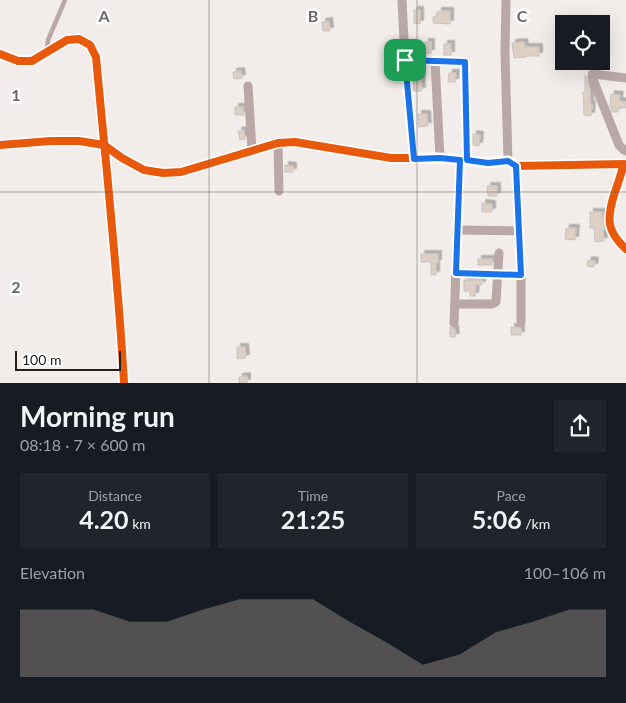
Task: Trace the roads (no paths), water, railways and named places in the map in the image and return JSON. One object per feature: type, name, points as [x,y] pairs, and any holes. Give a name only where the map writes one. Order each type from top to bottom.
[{"type":"street","points":[[402,0],[405,60],[414,159]]},
{"type":"street","points":[[506,0],[506,53],[512,163],[519,231],[521,322]]},
{"type":"street","points":[[0,54],[18,61],[32,61],[67,40],[79,39],[90,45],[96,57],[124,383]]},
{"type":"street","points":[[405,60],[465,62],[464,160],[458,230],[454,323]]},
{"type":"street","points":[[435,61],[440,158]]},
{"type":"street","points":[[626,78],[593,74],[592,77],[620,145],[626,151]]},
{"type":"street","points":[[248,86],[252,151]]},
{"type":"street","points":[[0,146],[51,141],[79,141],[104,145],[144,170],[162,173],[180,172],[278,143],[295,142],[391,158],[440,158],[488,163],[625,164],[610,210],[609,220],[612,230],[626,249]]},
{"type":"street","points":[[278,143],[279,191]]},
{"type":"street","points":[[458,230],[519,231]]},
{"type":"street","points":[[455,304],[494,304],[496,302],[499,252]]},
{"type":"street","points":[[456,273],[521,275]]},
{"type":"lane","points":[[47,52],[48,40],[66,0]]}]
